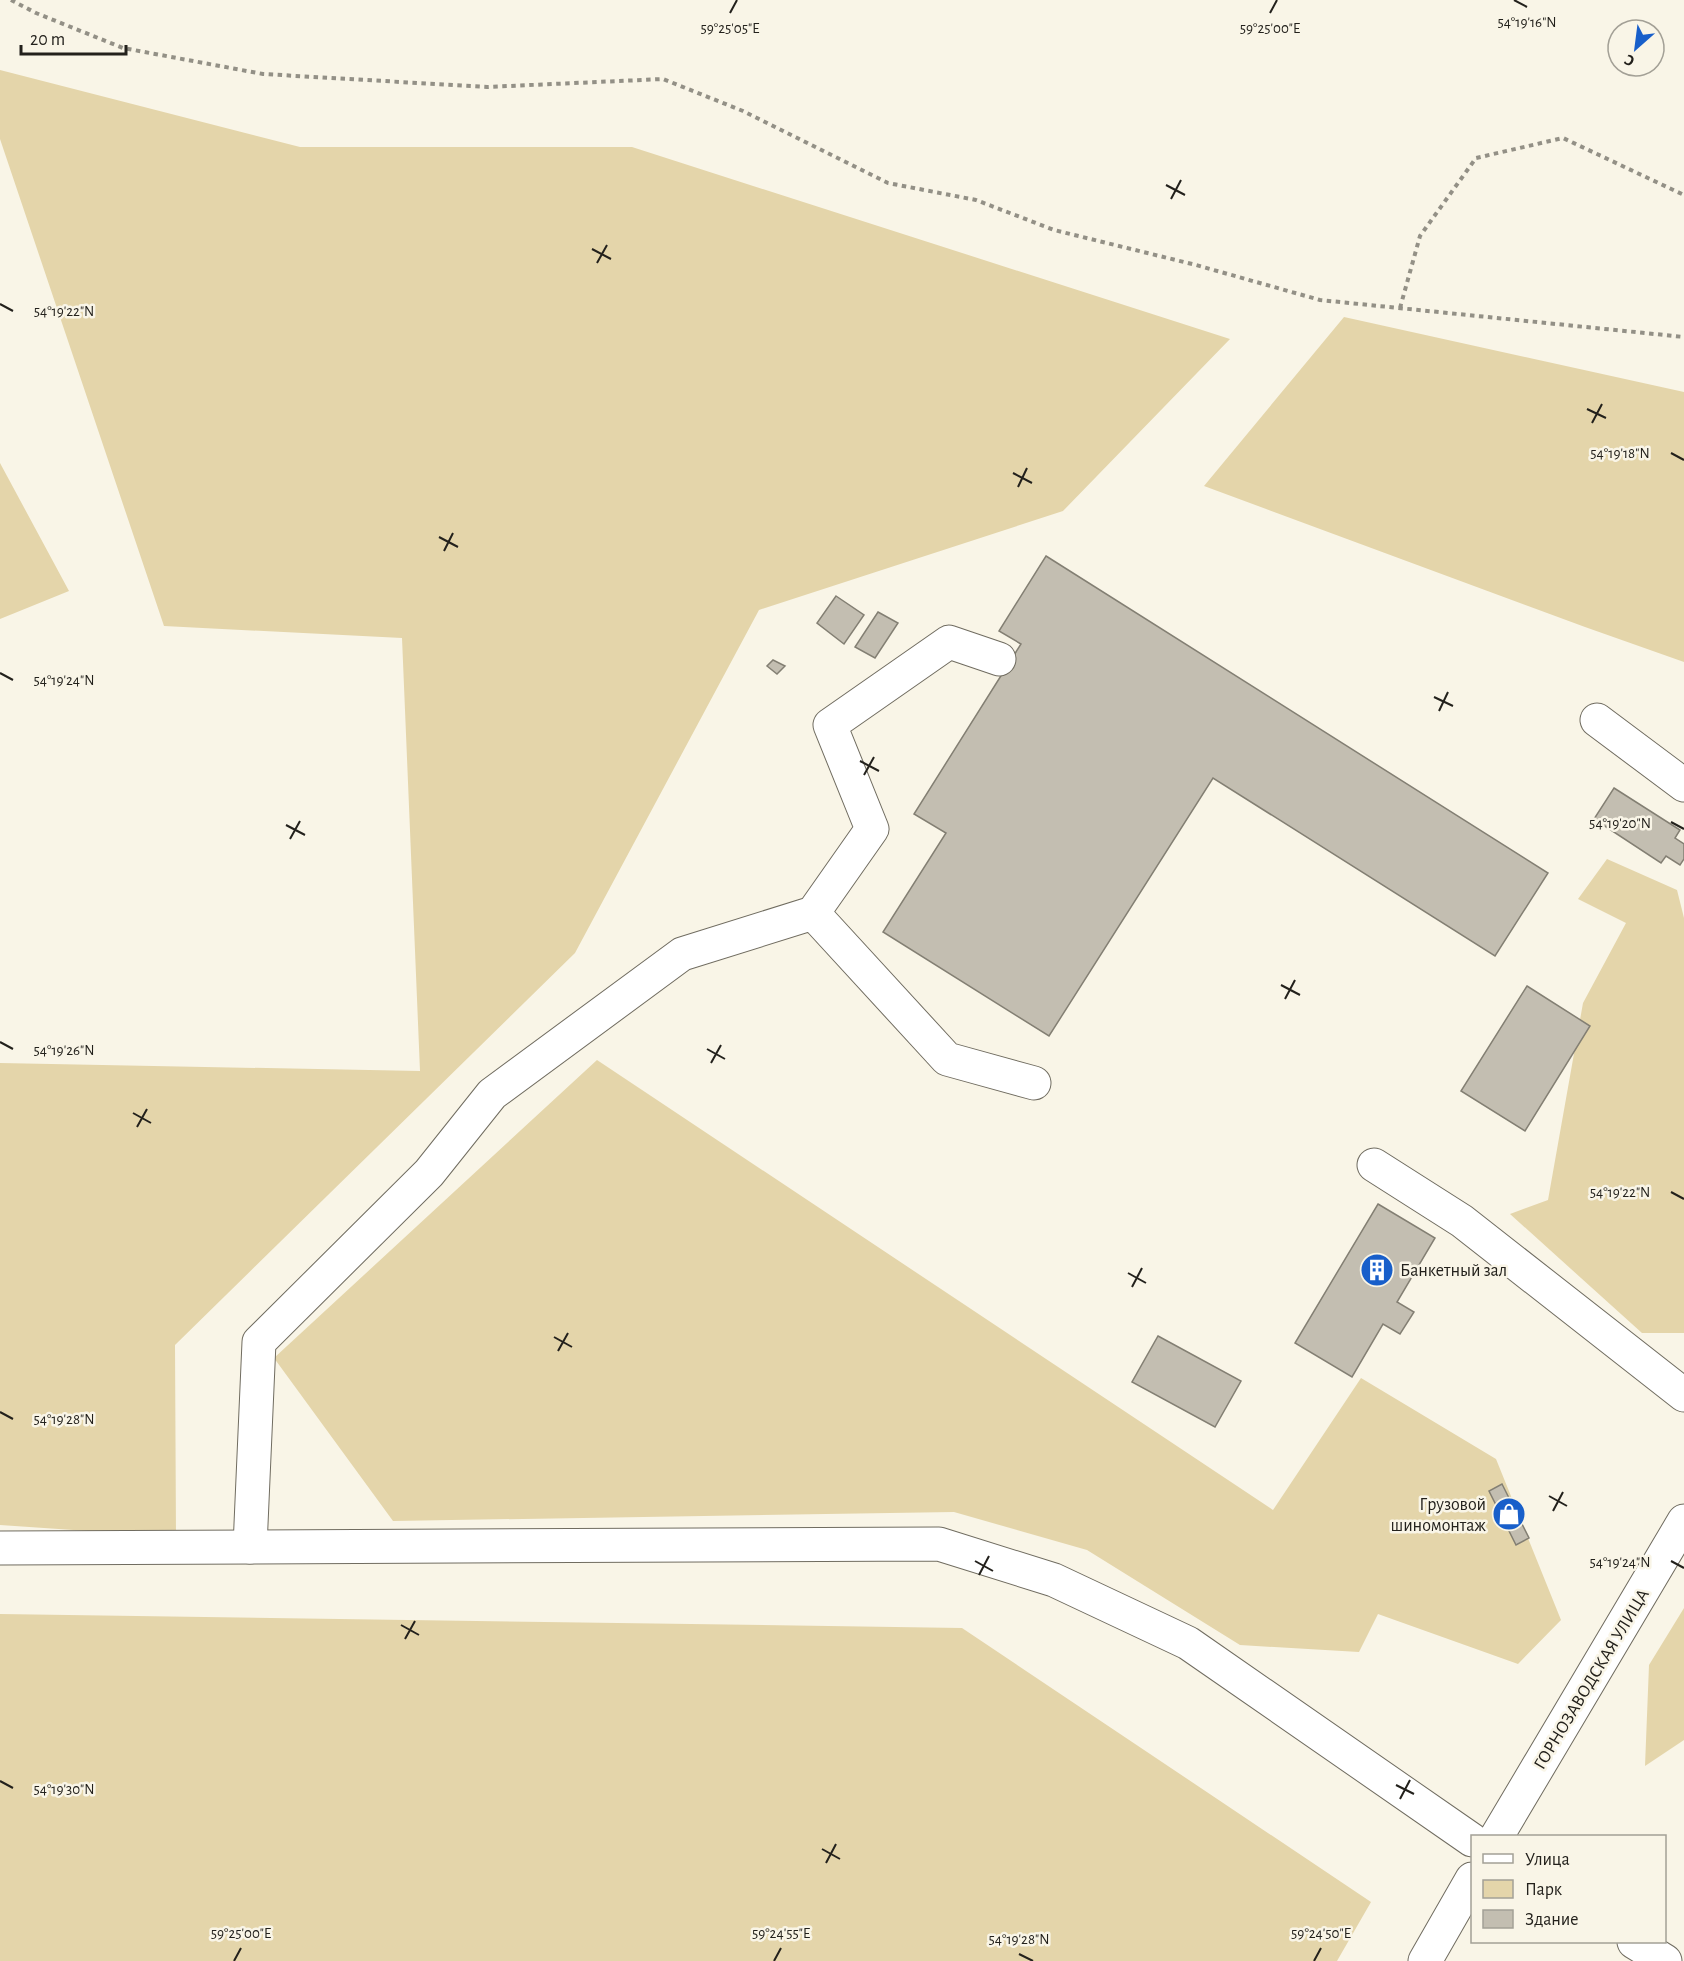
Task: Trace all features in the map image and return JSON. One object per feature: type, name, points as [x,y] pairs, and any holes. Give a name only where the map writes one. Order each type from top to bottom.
[{"type":"main road","points":[[250,1547],[259,1342],[429,1173],[492,1094],[682,954],[813,913],[872,829],[830,725],[949,642],[999,659]]},
{"type":"main road","points":[[1597,720],[1684,785]]},
{"type":"main road","points":[[813,913],[947,1059],[1034,1083]]},
{"type":"main road","points":[[1374,1165],[1462,1221],[1684,1395]]},
{"type":"main road","name":"ГОРНОЗАВОДСКАЯ УЛИЦА","points":[[1498,1835],[1684,1521]]},
{"type":"main road","points":[[0,1548],[939,1544],[1054,1580],[1188,1643],[1471,1839]]},
{"type":"main road","points":[[1425,1961],[1471,1882]]},
{"type":"main road","points":[[1637,1943],[1665,1961]]},
{"type":"path","points":[[11,0],[36,14],[123,48],[263,74],[487,87],[663,80],[743,111],[888,183],[976,200],[1054,230],[1196,265],[1320,300],[1684,338]]},
{"type":"path","points":[[1400,308],[1420,236],[1476,158],[1563,138],[1684,195]]},
{"type":"green space","points":[[0,70],[300,147],[632,147],[1230,339],[1063,511],[759,610],[575,953],[175,1345],[176,1537],[0,1525],[0,1063],[420,1071],[402,638],[164,626],[0,139]]},
{"type":"green space","points":[[1344,317],[1684,392],[1684,662],[1204,486]]},
{"type":"green space","points":[[0,463],[69,591],[0,619]]},
{"type":"green space","points":[[1607,859],[1677,890],[1684,918],[1684,1333],[1642,1333],[1510,1214],[1548,1200],[1583,1003],[1626,923],[1578,899]]},
{"type":"green space","points":[[597,1060],[1273,1510],[1361,1378],[1496,1459],[1561,1620],[1518,1664],[1378,1614],[1359,1652],[1240,1645],[1087,1550],[954,1512],[393,1521],[274,1358]]},
{"type":"green space","points":[[1684,1608],[1684,1740],[1645,1766],[1649,1665]]},
{"type":"green space","points":[[0,1614],[962,1628],[1371,1902],[1337,1961],[0,1961]]},
{"type":"building","points":[[1046,556],[1548,873],[1495,956],[1213,778],[1049,1036],[883,932],[946,833],[914,814],[1021,644],[999,631]]},
{"type":"building","points":[[836,596],[864,615],[844,644],[817,623]]},
{"type":"building","points":[[878,612],[898,623],[875,658],[855,647]]},
{"type":"building","points":[[773,660],[785,666],[777,674],[767,666]]},
{"type":"building","points":[[1614,788],[1680,830],[1675,838],[1684,844],[1684,859],[1680,865],[1666,856],[1661,863],[1594,819]]},
{"type":"building","points":[[1527,986],[1590,1026],[1525,1131],[1461,1091]]},
{"type":"building","name":"Банкетный зал","points":[[1378,1204],[1435,1238],[1397,1302],[1414,1312],[1400,1334],[1383,1324],[1352,1377],[1295,1343]]},
{"type":"building","points":[[1158,1336],[1241,1381],[1215,1427],[1132,1382]]},
{"type":"building","name":"Грузовой шиномонтаж","points":[[1502,1484],[1529,1538],[1516,1545],[1489,1491]]},
{"type":"place","name":"Банкетный зал","points":[[1377,1270]]},
{"type":"place","name":"Грузовой шиномонтаж","points":[[1509,1514]]}]
